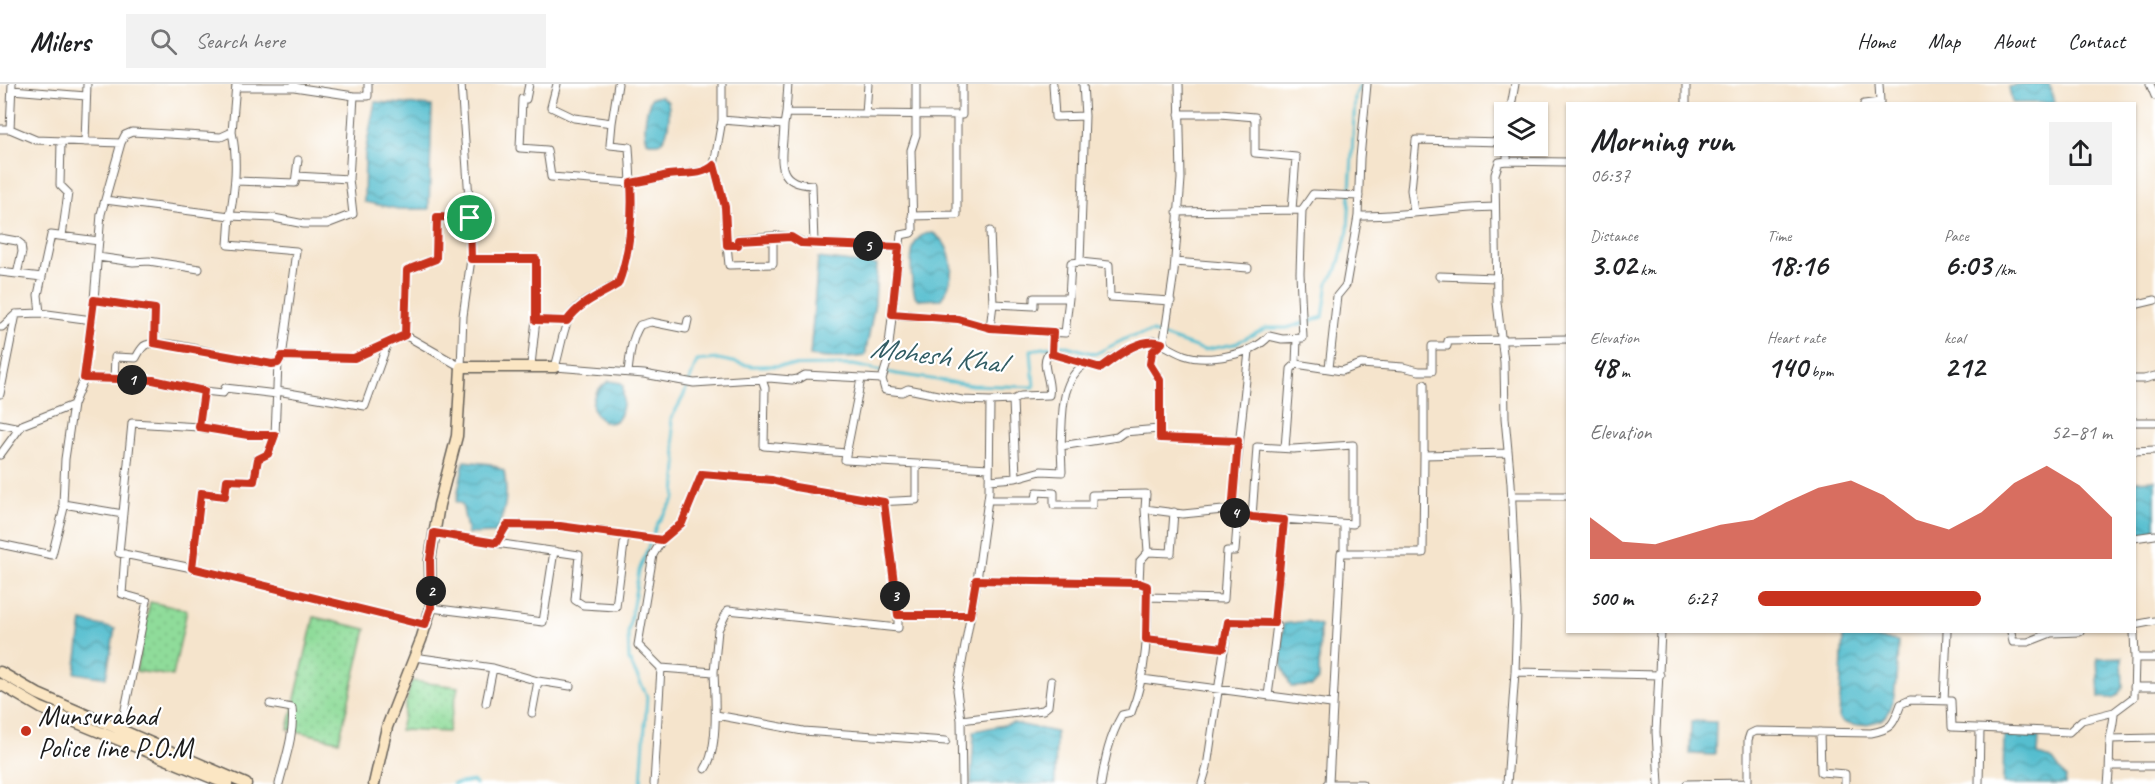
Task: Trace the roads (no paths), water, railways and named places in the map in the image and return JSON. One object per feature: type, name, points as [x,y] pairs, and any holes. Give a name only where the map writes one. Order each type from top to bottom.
[{"type":"street","points":[[85,142],[87,84]]},
{"type":"street","points":[[192,568],[201,493],[225,496],[227,480],[254,481],[258,459],[268,454],[275,435],[278,363],[282,356],[296,251],[228,245],[236,181],[232,132],[236,86],[294,86],[354,96],[368,96],[368,84]]},
{"type":"street","points":[[374,784],[387,727],[431,608],[430,560],[434,533],[457,436],[463,316],[471,259],[460,84]]},
{"type":"street","points":[[529,84],[526,99],[522,99],[520,148],[547,150],[550,177],[631,183],[698,172],[710,169],[714,165]]},
{"type":"street","points":[[557,84],[551,107],[574,118],[612,123]]},
{"type":"street","points":[[555,367],[567,321],[590,299],[618,284],[624,266],[631,183],[629,147],[610,145],[618,84]]},
{"type":"street","points":[[722,84],[722,120],[714,165],[725,207],[729,265],[773,264],[773,237]]},
{"type":"street","points":[[788,84],[783,171],[793,183],[812,185],[814,243]]},
{"type":"street","points":[[866,114],[868,84]]},
{"type":"street","points":[[916,84],[916,135],[911,150],[912,232],[902,234],[899,247],[887,363],[882,379],[885,390],[902,392],[908,389],[962,400],[1013,400],[1021,396],[1049,395],[1051,387],[1044,359],[1047,355],[1052,354],[1101,368],[1112,358],[1135,346],[1154,340],[1195,358],[1249,351],[1269,336],[1303,338],[1300,273],[1302,210],[1313,194],[1359,196]]},
{"type":"street","points":[[786,113],[962,115],[962,84]]},
{"type":"street","points":[[1053,84],[1055,117],[1085,116]]},
{"type":"street","points":[[1080,262],[1085,116],[1083,84]]},
{"type":"street","points":[[1179,84],[1181,178],[1171,301],[1162,343],[1152,352],[1150,364],[1160,380],[1160,438],[1238,441]]},
{"type":"street","points":[[1329,368],[1337,296],[1346,285],[1358,216],[1367,84]]},
{"type":"street","points":[[1512,102],[1515,84]]},
{"type":"street","points":[[1686,84],[1686,102]]},
{"type":"street","points":[[1879,84],[1880,102]]},
{"type":"street","points":[[2150,84],[2155,96]]},
{"type":"street","points":[[10,129],[12,87],[86,96]]},
{"type":"street","points":[[105,200],[230,216],[274,218],[304,224],[327,224],[353,214],[349,179],[354,96]]},
{"type":"street","points":[[1179,114],[1255,117],[1255,153],[1296,157],[1292,210]]},
{"type":"street","points":[[912,216],[957,215],[957,115]]},
{"type":"street","points":[[722,120],[784,126]]},
{"type":"street","points":[[0,129],[10,129],[36,140],[121,143]]},
{"type":"street","points":[[0,544],[52,555],[65,504],[63,504],[65,459],[73,405],[84,378],[92,321],[101,214],[125,135],[132,132],[221,137],[232,132]]},
{"type":"street","points":[[1414,212],[1411,190],[1416,140],[1494,143]]},
{"type":"street","points":[[61,141],[60,185],[68,192],[62,236]]},
{"type":"street","points":[[1507,156],[1507,161]]},
{"type":"street","points":[[236,181],[295,183],[298,160]]},
{"type":"street","points":[[1507,784],[1517,612],[1512,496],[1505,418],[1504,362],[1498,316],[1496,167],[1499,162],[1507,161],[1566,162]]},
{"type":"street","points":[[296,176],[349,179]]},
{"type":"street","points":[[1358,216],[1397,216],[1454,208],[1495,207]]},
{"type":"street","points":[[1177,212],[1302,210]]},
{"type":"street","points":[[405,335],[407,270],[436,259],[437,217],[470,218]]},
{"type":"street","points":[[990,231],[993,304],[990,328]]},
{"type":"street","points":[[40,313],[38,296],[51,235],[99,241]]},
{"type":"street","points":[[727,245],[738,245],[738,240],[791,237],[801,243],[899,247]]},
{"type":"street","points":[[0,238],[17,240],[21,244],[22,252],[17,274]]},
{"type":"street","points":[[98,257],[133,262],[149,261],[199,269]]},
{"type":"street","points":[[471,259],[536,259],[536,320],[531,365]]},
{"type":"street","points":[[892,314],[958,319],[990,328],[1065,333],[1071,263],[1080,262],[1109,265],[1110,297],[1171,301]]},
{"type":"street","points":[[1175,262],[1248,268]]},
{"type":"street","points":[[0,272],[42,277]]},
{"type":"street","points":[[1439,276],[1497,278]]},
{"type":"street","points":[[993,304],[1034,306],[1034,298],[1069,298]]},
{"type":"street","points":[[94,300],[155,309],[154,343]]},
{"type":"street","points":[[2136,305],[2155,300]]},
{"type":"street","points":[[0,327],[16,314],[40,313],[92,321]]},
{"type":"street","points":[[0,394],[16,314]]},
{"type":"street","points":[[536,320],[567,321]]},
{"type":"street","points":[[628,372],[631,348],[640,325],[651,322],[686,329],[688,320]]},
{"type":"street","points":[[1052,354],[1053,332]]},
{"type":"street","points":[[282,356],[354,358],[405,335]]},
{"type":"street","points":[[405,335],[461,367],[531,365],[628,372],[694,383],[762,379],[792,380],[805,375],[882,379]]},
{"type":"street","points":[[1285,448],[1297,339]]},
{"type":"street","points":[[1296,364],[1342,371],[1361,364],[1432,371],[1432,346],[1447,346],[1448,341],[1566,339]]},
{"type":"street","points":[[84,378],[153,380],[223,393],[225,388],[277,392],[365,406],[388,342]]},
{"type":"street","points":[[114,379],[115,357],[136,358],[143,347],[154,343],[186,347],[240,359],[278,363]]},
{"type":"street","points":[[1148,597],[1224,599],[1227,550],[1235,551],[1238,441],[1249,351]]},
{"type":"street","points":[[989,480],[1016,478],[1041,471],[1062,472],[1061,446],[1065,392],[1075,370],[1085,364]]},
{"type":"street","points":[[2136,379],[2155,376]]},
{"type":"street","points":[[762,379],[765,388],[764,446],[846,453]]},
{"type":"street","points":[[861,379],[845,460],[989,468]]},
{"type":"street","points":[[1362,784],[1328,783],[1341,553],[1423,553],[1424,384]]},
{"type":"street","points":[[199,427],[204,391]]},
{"type":"street","points":[[1013,400],[1016,478]]},
{"type":"street","points":[[962,784],[961,720],[957,690],[988,500],[990,401]]},
{"type":"street","points":[[0,455],[22,426],[73,405]]},
{"type":"street","points":[[2136,422],[2155,422]]},
{"type":"street","points":[[275,435],[248,435],[199,427],[132,423],[119,553],[192,568],[425,625]]},
{"type":"street","points":[[0,424],[20,428]]},
{"type":"street","points":[[1061,446],[1117,437],[1124,432],[1159,429]]},
{"type":"street","points":[[1145,509],[1183,514],[1223,510],[1252,517],[1353,524],[1353,445],[1257,447],[1252,517]]},
{"type":"street","points":[[2136,451],[2155,450]]},
{"type":"street","points":[[1424,455],[1508,453]]},
{"type":"street","points":[[714,672],[661,668],[638,645],[653,555],[662,540],[682,523],[702,474],[772,480],[795,487],[884,502],[916,500],[916,464]]},
{"type":"street","points":[[988,500],[1036,500],[1037,492],[1054,493],[1054,505],[1092,505],[1092,495],[1146,494],[1148,552],[1140,561],[1139,583]]},
{"type":"street","points":[[1512,496],[1566,496]]},
{"type":"street","points":[[705,769],[710,762],[716,715],[714,672],[718,630],[728,610],[898,628],[884,502]]},
{"type":"street","points":[[65,504],[123,514]]},
{"type":"street","points":[[1148,552],[1172,553],[1174,512]]},
{"type":"street","points":[[1268,696],[1277,624],[1274,623],[1284,520]]},
{"type":"street","points":[[1344,524],[1344,553]]},
{"type":"street","points":[[496,543],[507,525],[560,526],[662,540]]},
{"type":"street","points":[[434,533],[579,555],[575,600],[583,605],[616,607],[625,536]]},
{"type":"street","points":[[2136,538],[2155,535]]},
{"type":"street","points":[[431,608],[543,622],[554,551]]},
{"type":"street","points":[[121,729],[147,601],[122,594],[125,554]]},
{"type":"street","points":[[976,580],[1139,583],[1147,586],[1146,639],[1142,679],[1131,713],[1122,715],[1113,732],[1104,759],[1101,784]]},
{"type":"street","points":[[898,615],[970,615]]},
{"type":"street","points":[[2136,625],[2155,621]]},
{"type":"street","points":[[1202,784],[1207,767],[1228,622],[1274,623]]},
{"type":"street","points":[[1659,784],[1656,732],[1661,633]]},
{"type":"street","points":[[1944,701],[1947,633]]},
{"type":"street","points":[[2011,633],[2013,642],[2028,642],[2051,633]]},
{"type":"street","points":[[1687,784],[1748,783],[1748,741],[1750,734],[1756,731],[1882,731],[1892,726],[1901,704],[1910,700],[1951,701],[1952,727],[2069,732],[2082,720],[2114,712],[2133,698],[2134,633]]},
{"type":"street","points":[[1146,639],[1223,648]]},
{"type":"street","points":[[414,657],[493,668],[538,681],[570,686]]},
{"type":"street","points":[[2135,658],[2155,658]]},
{"type":"street","points":[[486,703],[493,668]]},
{"type":"street","points":[[654,784],[661,668]]},
{"type":"street","points":[[0,672],[38,694],[246,784]]},
{"type":"street","points":[[1515,672],[1660,675]]},
{"type":"street","points":[[1142,679],[1331,704]]},
{"type":"street","points":[[532,712],[538,681]]},
{"type":"street","points":[[961,720],[1043,710],[1048,706],[1051,681]]},
{"type":"street","points":[[0,684],[52,712],[224,784]]},
{"type":"street","points":[[2133,687],[2155,687]]},
{"type":"street","points":[[260,703],[292,708]]},
{"type":"street","points":[[270,704],[292,708]]},
{"type":"street","points":[[279,784],[289,741],[292,708]]},
{"type":"street","points":[[2108,784],[2114,712]]},
{"type":"street","points":[[716,715],[803,731],[946,741]]},
{"type":"street","points":[[1979,784],[1980,729]]},
{"type":"street","points":[[1820,732],[1821,772],[1845,774],[1845,784]]},
{"type":"street","points":[[2110,739],[2155,738]]},
{"type":"street","points":[[2110,765],[2155,765]]},
{"type":"water","points":[[2024,84],[2049,84],[2055,102],[2012,102],[2009,87]]},
{"type":"water","points":[[660,96],[668,102],[669,119],[667,132],[661,141],[655,143],[647,141],[646,119],[651,98]]},
{"type":"water","points":[[375,102],[432,106],[429,209],[398,209],[364,202],[365,153]]},
{"type":"water","points":[[933,233],[946,246],[951,264],[950,282],[941,299],[920,300],[915,296],[913,289],[912,254],[918,239],[924,234]]},
{"type":"water","points":[[818,258],[877,265],[875,303],[865,356],[824,358],[810,356]]},
{"type":"water","points":[[609,381],[621,383],[623,386],[622,410],[618,419],[612,422],[598,417],[593,401],[598,391]]},
{"type":"water","points":[[464,461],[491,464],[504,471],[505,503],[502,518],[495,533],[468,534],[462,504],[456,502]]},
{"type":"water","points":[[2155,480],[2155,533],[2136,535],[2136,481]]},
{"type":"water","points":[[82,621],[115,629],[106,678],[75,673]]},
{"type":"water","points":[[1307,621],[1320,625],[1319,679],[1312,686],[1291,687],[1281,663],[1283,624]]},
{"type":"water","points":[[1843,635],[1898,641],[1897,671],[1892,705],[1888,714],[1877,722],[1855,725],[1839,719]]},
{"type":"water","points":[[2122,657],[2123,688],[2121,692],[2113,697],[2099,697],[2097,658]]},
{"type":"water","points":[[1691,721],[1716,722],[1715,755],[1690,754]]},
{"type":"water","points":[[1013,723],[1056,732],[1055,784],[971,784],[974,731]]},
{"type":"water","points":[[2004,735],[2039,736],[2038,755],[2053,760],[2066,778],[2065,784],[2003,784]]},
{"type":"waterway","name":"Mohesh Khal","points":[[641,784],[647,696],[629,660],[628,633],[639,571],[657,524],[675,498],[677,463],[671,419],[683,397],[697,361],[718,359],[752,366],[853,365],[972,385],[1034,387],[1031,350],[1063,345],[1095,354],[1129,337],[1152,332],[1204,350],[1234,344],[1266,328],[1287,328],[1323,317],[1328,282],[1337,269],[1348,231],[1355,96],[1361,84]]},
{"type":"waterway","name":"Mohesh Khal","points":[[453,784],[473,781],[476,784]]},
{"type":"place","name":"Munsurabad Police line P.O.M","points":[[26,731]]}]
